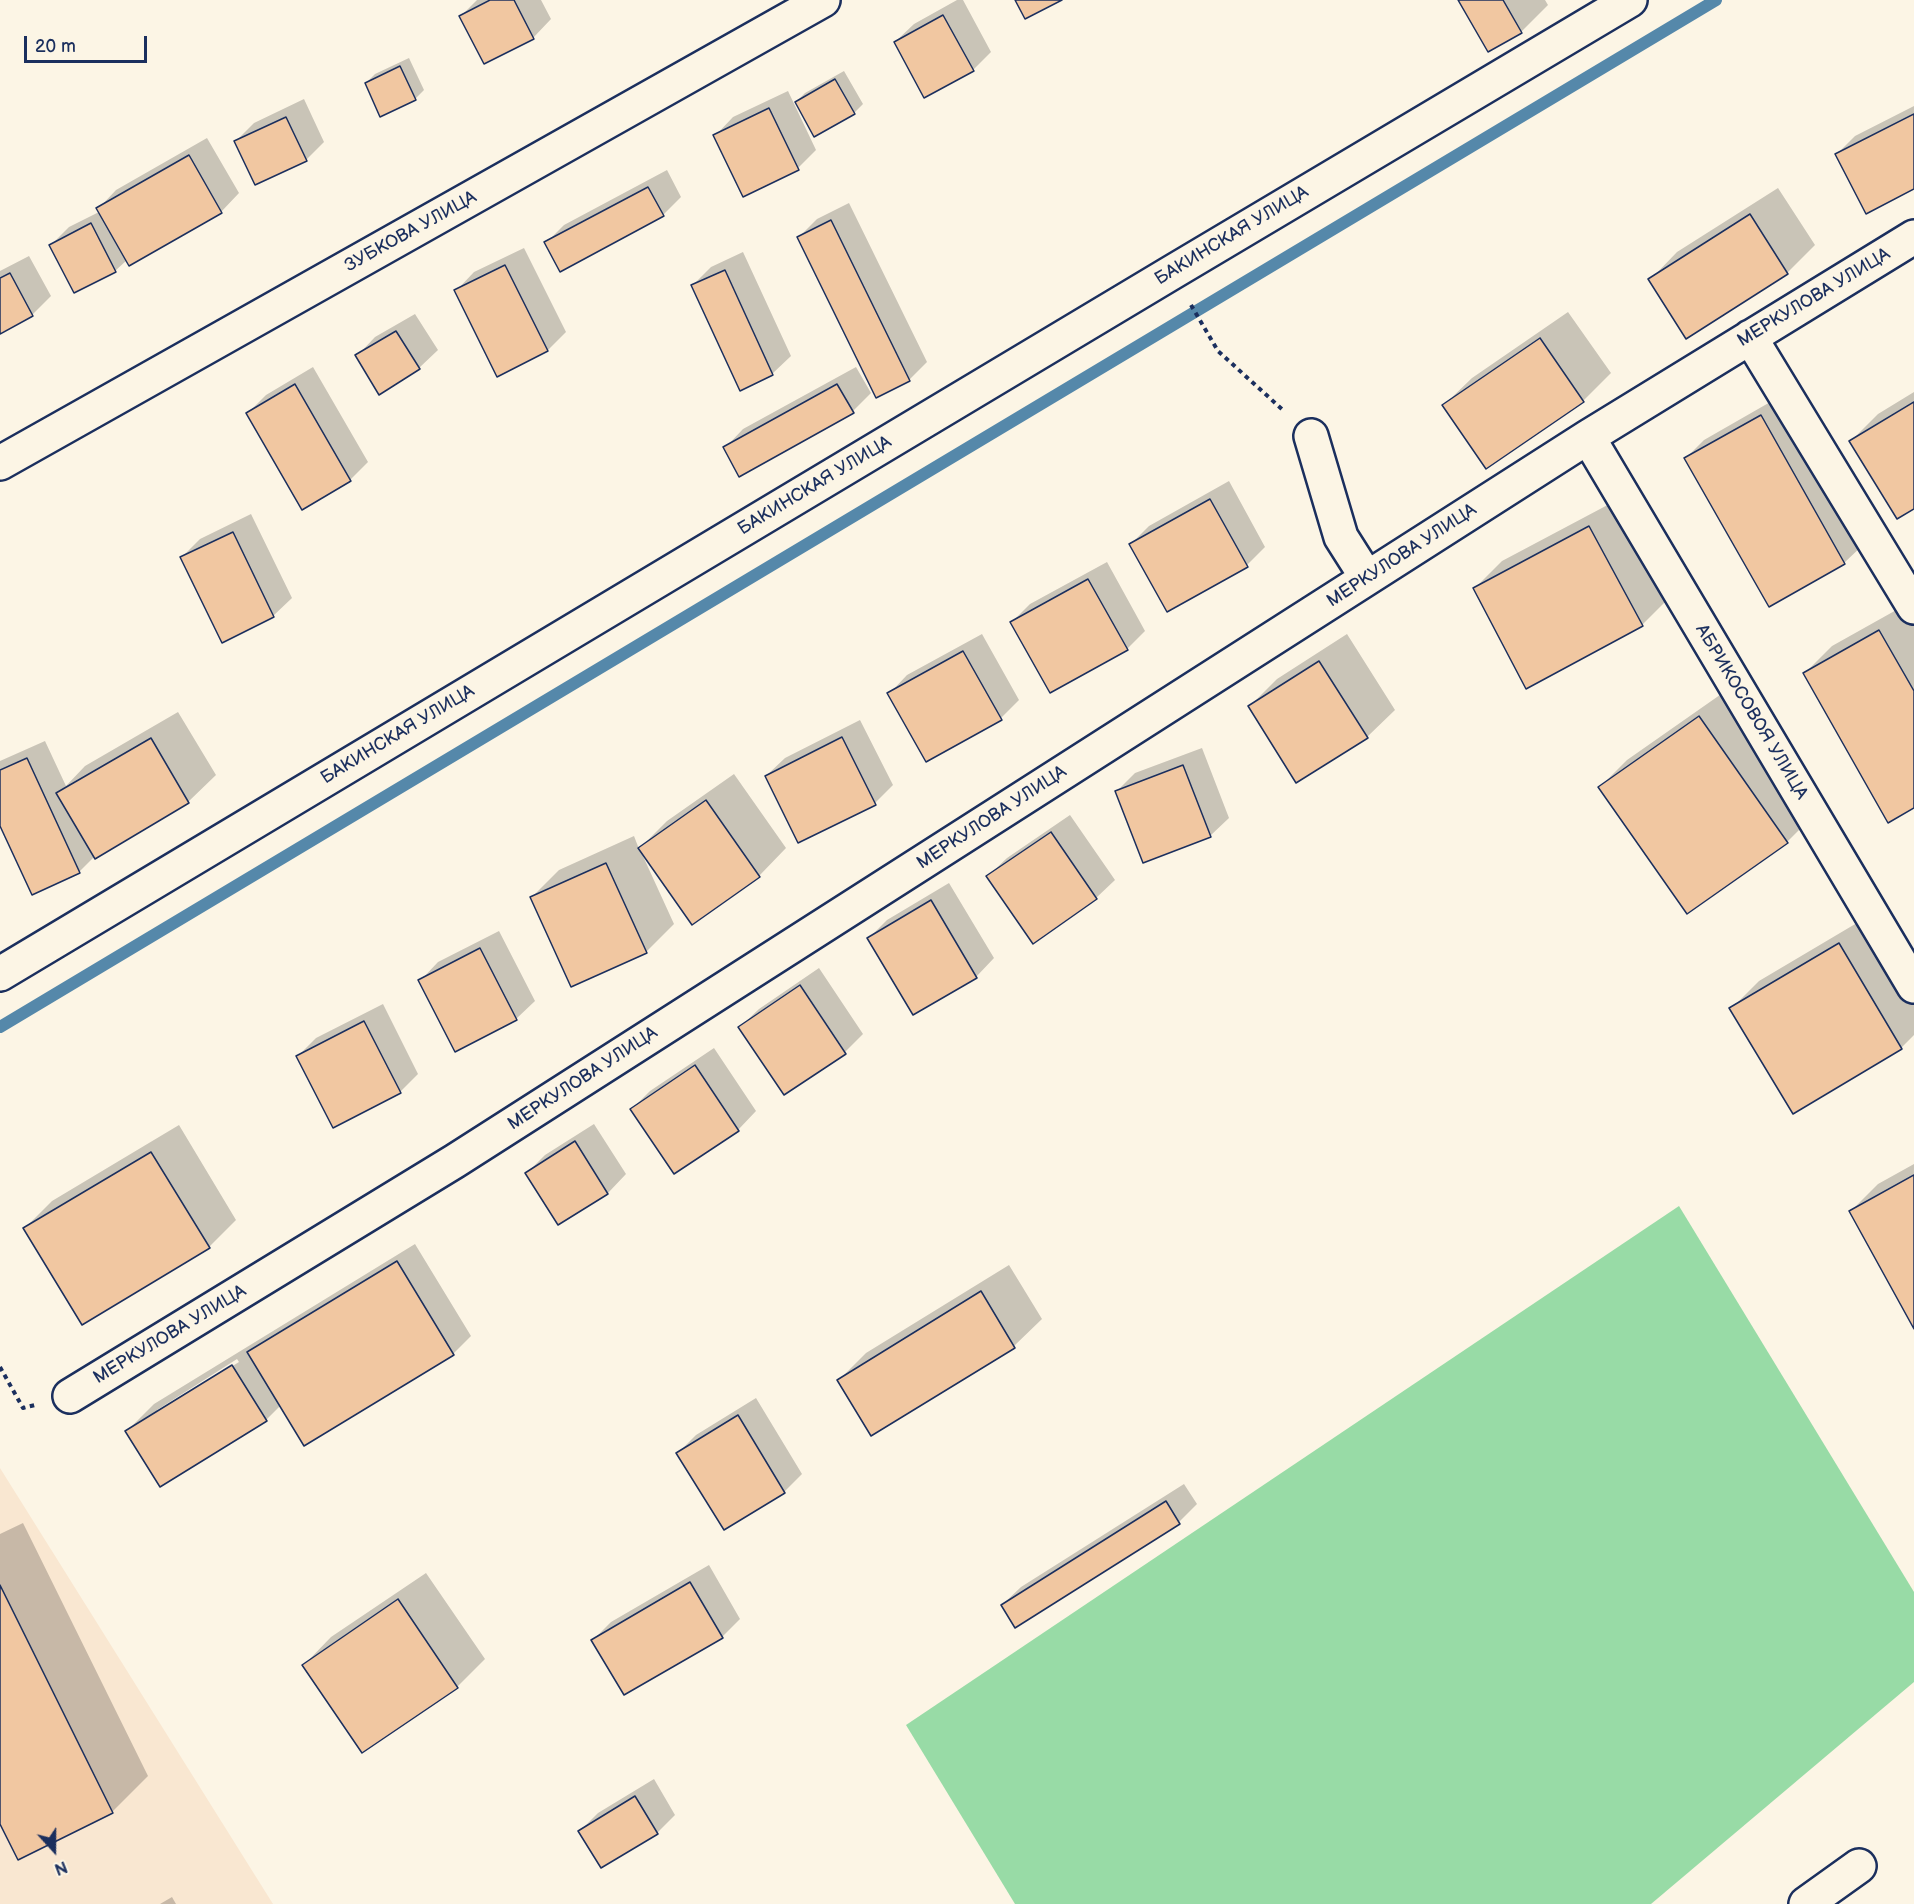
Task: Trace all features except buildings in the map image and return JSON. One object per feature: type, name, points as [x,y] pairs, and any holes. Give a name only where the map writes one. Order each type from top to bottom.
[{"type":"street","name":"ЗУБКОВА УЛИЦА","points":[[0,463],[823,0]]},
{"type":"street","name":"БАКИНСКАЯ УЛИЦА","points":[[0,974],[1630,0]]},
{"type":"street","name":"МЕРКУЛОВА УЛИЦА","points":[[70,1396],[455,1161],[1588,437],[1914,237]]},
{"type":"street","points":[[1750,337],[1914,608]]},
{"type":"street","points":[[1311,436],[1341,537],[1367,578]]},
{"type":"street","name":"АБРИКОСОВОЯ УЛИЦА","points":[[1588,437],[1914,986]]},
{"type":"street","points":[[1806,1904],[1859,1866]]},
{"type":"path","points":[[1171,273],[1218,351],[1311,436]]},
{"type":"path","points":[[0,1367],[22,1408],[70,1396]]},
{"type":"shaded area","points":[[0,1468],[273,1904],[0,1904]]},
{"type":"green space","points":[[1679,1206],[1914,1592],[1914,1682],[1651,1904],[1015,1904],[906,1725]]},
{"type":"waterway","points":[[0,1027],[1716,0]]}]
